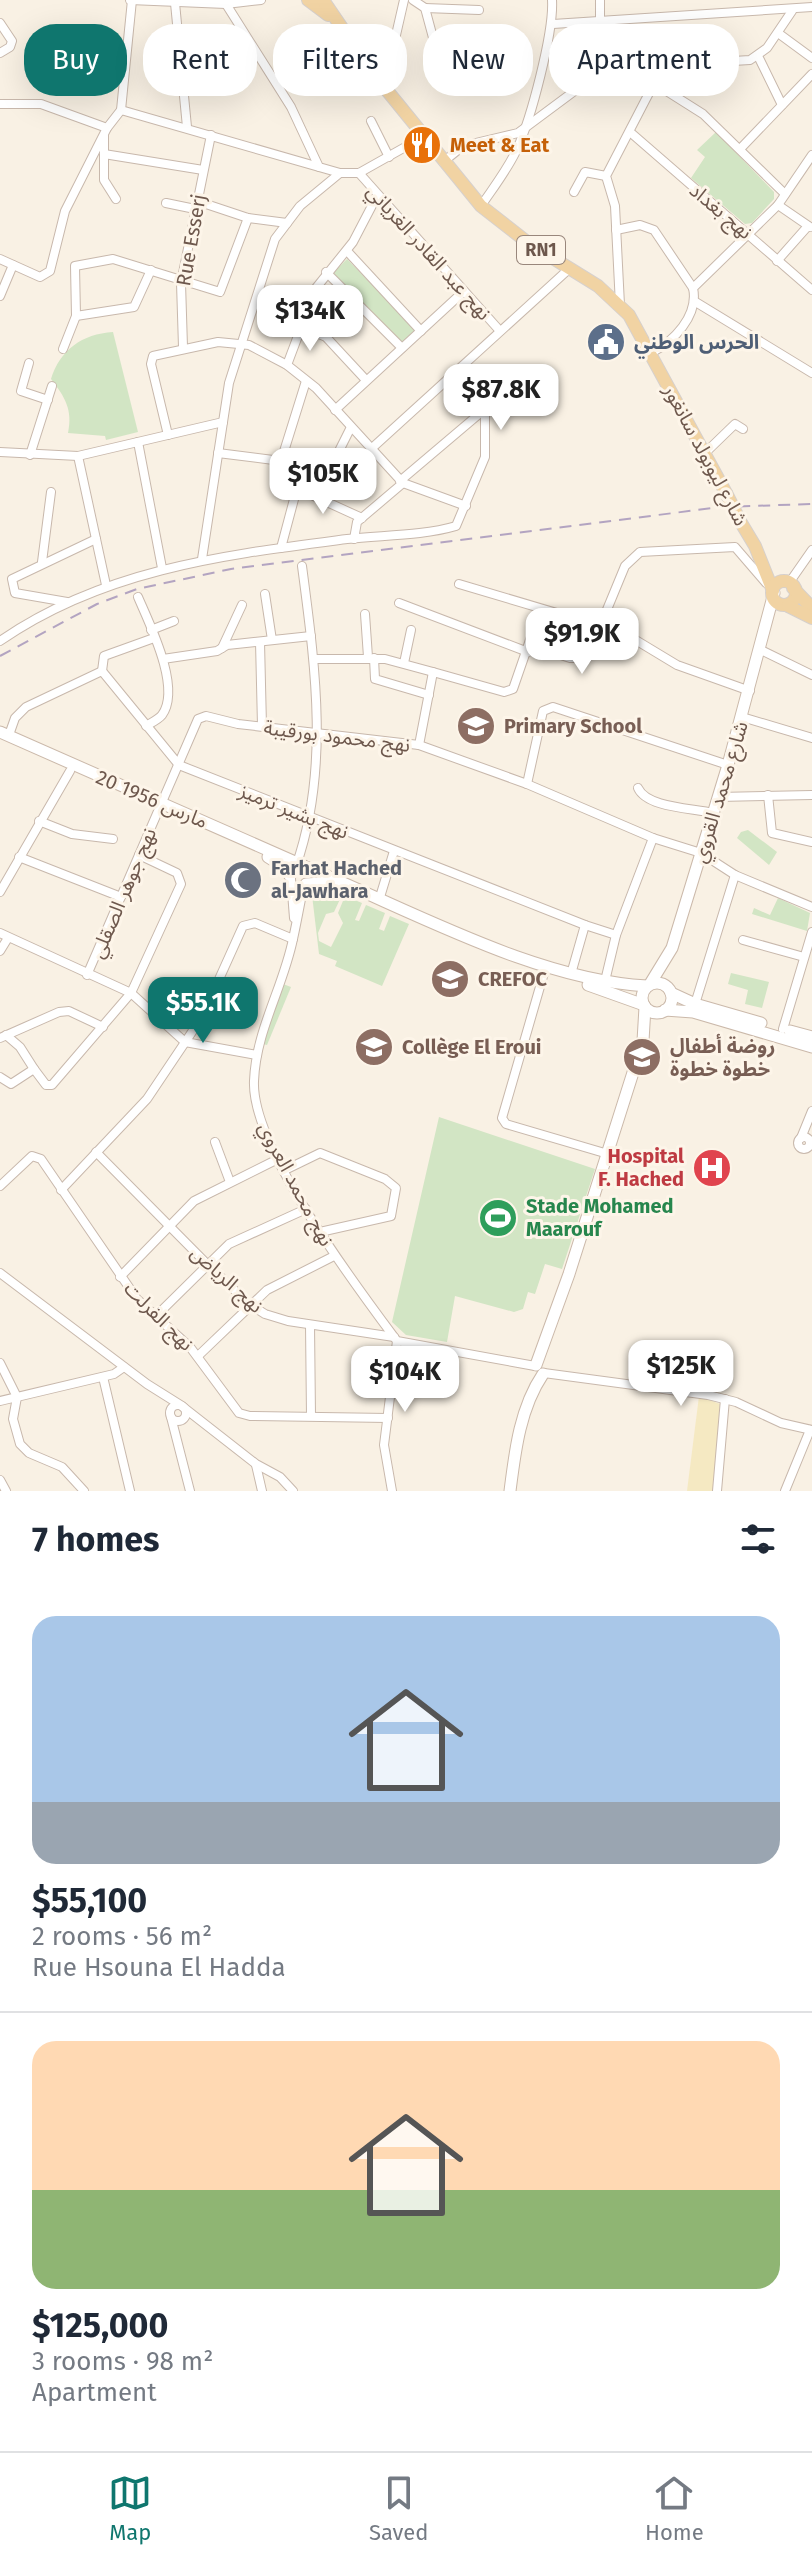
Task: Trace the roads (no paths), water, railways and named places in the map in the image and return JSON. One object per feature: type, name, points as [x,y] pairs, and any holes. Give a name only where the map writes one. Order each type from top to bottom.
[{"type":"main road","name":"شارع ليوبولد سانغور","points":[[308,0],[333,19]]},
{"type":"main road","name":"شارع ليوبولد سانغور","points":[[323,0],[337,24]]},
{"type":"main road","name":"شارع ليوبولد سانغور","points":[[391,96],[481,206],[527,242],[570,268],[620,305],[651,353],[755,546],[779,603],[812,618]]},
{"type":"main road","name":"شارع ليوبولد سانغور","points":[[755,546],[812,608]]},
{"type":"main road","points":[[773,593],[777,582],[790,584],[794,598],[787,606]]},
{"type":"main road","name":"شارع محمد القروي","points":[[643,1041],[671,1002],[667,978],[672,948],[750,691],[773,593]]},
{"type":"main road","name":"شارع محمد القروي","points":[[765,634],[787,606]]},
{"type":"main road","name":"20 مارس 1956","points":[[3,735],[70,771],[160,807]]},
{"type":"main road","name":"20 مارس 1956","points":[[3,735],[297,870]]},
{"type":"main road","points":[[297,870],[311,876],[305,885]]},
{"type":"main road","points":[[297,870],[297,885],[329,884],[544,970],[603,989],[653,1012],[693,1012],[812,1047]]},
{"type":"main road","points":[[297,870],[380,897],[544,970],[605,981],[663,984],[695,1004],[812,1037]]},
{"type":"main road","name":"شارع محمد القروي","points":[[510,1491],[517,1443],[531,1394],[643,1041],[642,995],[672,948]]},
{"type":"street","points":[[0,259],[40,277],[50,271],[65,211],[106,131],[121,110],[131,0],[226,4],[255,0]]},
{"type":"street","points":[[399,24],[404,0]]},
{"type":"street","points":[[413,0],[425,8],[479,10]]},
{"type":"street","points":[[552,0],[553,24],[792,11],[812,7]]},
{"type":"street","points":[[598,24],[600,0]]},
{"type":"street","points":[[175,3],[187,127]]},
{"type":"street","points":[[226,4],[291,107],[319,167]]},
{"type":"street","points":[[425,8],[429,24]]},
{"type":"street","points":[[739,62],[758,56],[792,11]]},
{"type":"street","points":[[0,23],[12,41],[10,47],[0,53]]},
{"type":"street","points":[[778,33],[801,46],[812,58]]},
{"type":"street","points":[[481,206],[516,152],[549,39]]},
{"type":"street","points":[[758,56],[782,105]]},
{"type":"street","points":[[741,148],[812,74]]},
{"type":"street","points":[[442,162],[463,146],[508,137],[525,128],[566,96]]},
{"type":"street","points":[[620,305],[613,197],[606,176],[648,96]]},
{"type":"street","points":[[675,96],[703,114],[785,194]]},
{"type":"street","points":[[0,104],[41,104],[106,131]]},
{"type":"street","points":[[121,110],[340,173],[359,173],[423,137]]},
{"type":"street","points":[[371,121],[389,157]]},
{"type":"street","points":[[106,131],[105,185],[116,199]]},
{"type":"street","name":"نهج بغداد","points":[[630,132],[812,290]]},
{"type":"street","name":"Rue Esserj","points":[[183,347],[181,283],[211,135]]},
{"type":"street","points":[[104,154],[203,170]]},
{"type":"street","points":[[693,288],[778,205],[809,166],[812,155]]},
{"type":"street","points":[[574,192],[587,171],[606,176]]},
{"type":"street","points":[[202,559],[223,422],[242,341],[270,250],[287,223],[310,196],[340,173]]},
{"type":"street","name":"نهج عبد القادر الغرياني","points":[[359,173],[500,331]]},
{"type":"street","points":[[287,365],[316,288],[326,272],[347,251],[377,196]]},
{"type":"street","points":[[166,203],[196,205],[248,218],[287,223]]},
{"type":"street","points":[[777,261],[810,227],[778,205]]},
{"type":"street","points":[[63,349],[76,316],[73,272],[78,264],[113,259],[181,283],[220,292],[248,218]]},
{"type":"street","points":[[616,230],[640,225],[654,230],[693,288],[694,301],[673,341],[651,353]]},
{"type":"street","points":[[347,251],[421,331]]},
{"type":"street","points":[[0,296],[13,265]]},
{"type":"street","points":[[371,449],[570,268]]},
{"type":"street","points":[[76,316],[134,307],[151,270]]},
{"type":"street","points":[[326,272],[402,348]]},
{"type":"street","points":[[335,410],[365,379],[463,292]]},
{"type":"street","points":[[694,301],[812,373]]},
{"type":"street","points":[[302,327],[326,337],[365,379]]},
{"type":"street","points":[[168,435],[151,364],[157,354],[183,347],[242,341],[287,365],[306,381],[401,482],[466,506]]},
{"type":"street","points":[[29,363],[21,391],[48,400]]},
{"type":"street","points":[[0,641],[67,602],[106,585],[162,568],[202,559],[453,527],[466,506],[484,463],[483,400],[458,370]]},
{"type":"street","points":[[281,461],[306,381]]},
{"type":"street","points":[[30,455],[52,386]]},
{"type":"street","points":[[354,539],[354,526],[362,518],[485,409]]},
{"type":"street","points":[[1,455],[78,456],[223,422]]},
{"type":"street","points":[[705,453],[735,424],[743,429]]},
{"type":"street","points":[[339,451],[351,427]]},
{"type":"street","points":[[138,442],[162,568]]},
{"type":"street","points":[[218,453],[281,461],[300,468],[281,548]]},
{"type":"street","points":[[78,456],[106,585]]},
{"type":"street","points":[[296,488],[362,518]]},
{"type":"street","points":[[42,562],[51,492]]},
{"type":"street","points":[[67,602],[15,593],[11,587],[12,579],[42,562],[96,539]]},
{"type":"street","points":[[399,603],[529,649],[583,660],[591,654],[629,560],[646,551],[739,548],[773,593]]},
{"type":"street","points":[[790,584],[812,550]]},
{"type":"street","points":[[294,927],[297,870],[318,731],[314,659],[302,566]]},
{"type":"street","points":[[459,584],[540,611],[624,633],[686,669],[750,691]]},
{"type":"street","points":[[265,594],[272,640]]},
{"type":"street","points":[[138,597],[166,668],[162,716],[146,726]]},
{"type":"street","points":[[222,648],[242,605]]},
{"type":"street","points":[[314,659],[371,658],[404,663],[508,692],[517,683],[540,611]]},
{"type":"street","points":[[365,614],[375,679],[429,695]]},
{"type":"street","points":[[3,735],[26,707],[102,671],[104,656],[174,621]]},
{"type":"street","points":[[404,663],[411,630]]},
{"type":"street","points":[[163,659],[311,636]]},
{"type":"street","points":[[260,642],[262,726]]},
{"type":"street","points":[[761,650],[812,675]]},
{"type":"street","name":"نهج بشير ترميز","points":[[102,671],[179,765],[616,935]]},
{"type":"street","points":[[419,745],[433,672]]},
{"type":"street","points":[[527,784],[543,711],[553,707],[728,765]]},
{"type":"street","name":"نهج محمود بورقيبة","points":[[160,807],[202,716],[419,745],[527,784],[653,838],[701,853],[735,875],[812,907]]},
{"type":"street","points":[[742,717],[812,738]]},
{"type":"street","points":[[0,891],[70,771]]},
{"type":"street","points":[[638,788],[641,794],[658,802],[713,813]]},
{"type":"street","points":[[768,795],[772,833],[812,842]]},
{"type":"street","points":[[718,797],[812,795]]},
{"type":"street","name":"نهج جوهر الصقلي","points":[[87,975],[160,807]]},
{"type":"street","points":[[39,821],[72,834],[113,839]]},
{"type":"street","points":[[605,981],[616,935],[653,838]]},
{"type":"street","points":[[380,897],[394,851]]},
{"type":"street","points":[[3,1036],[20,1047],[46,1085],[52,1085],[131,993],[181,884],[177,873],[139,855]]},
{"type":"street","points":[[19,857],[121,897]]},
{"type":"street","points":[[695,1004],[735,875]]},
{"type":"street","name":"نهج محمد العروي","points":[[305,885],[293,939],[257,1055],[254,1085],[257,1107],[306,1209],[334,1256],[395,1339]]},
{"type":"street","points":[[61,1190],[147,1099],[212,1000],[243,926],[255,923],[293,939]]},
{"type":"street","points":[[571,974],[585,925]]},
{"type":"street","points":[[783,1029],[812,932]]},
{"type":"street","points":[[0,951],[4,936],[131,993],[185,1042],[257,1055]]},
{"type":"street","points":[[743,940],[808,953]]},
{"type":"street","points":[[544,970],[502,1118],[506,1124],[608,1154]]},
{"type":"street","points":[[3,1036],[46,1016],[69,1011],[103,1027]]},
{"type":"street","points":[[0,1077],[7,1083],[16,1083],[34,1069]]},
{"type":"street","points":[[807,1137],[812,1111]]},
{"type":"street","points":[[215,1142],[230,1182]]},
{"type":"street","name":"نهج الرياض","points":[[96,1152],[249,1304],[270,1317],[395,1339]]},
{"type":"street","points":[[285,1170],[320,1153],[385,1179],[396,1188],[391,1216],[320,1232]]},
{"type":"street","name":"نهج الفرلت","points":[[0,1186],[35,1156],[43,1161],[120,1277],[198,1356],[239,1413],[311,1416]]},
{"type":"street","points":[[120,1277],[194,1201],[280,1158]]},
{"type":"street","points":[[156,1316],[234,1241],[306,1209]]},
{"type":"street","points":[[198,1356],[249,1304],[278,1283],[334,1256]]},
{"type":"street","points":[[0,1273],[147,1384],[203,1421],[256,1464],[280,1477],[293,1491]]},
{"type":"street","points":[[310,1325],[311,1416],[388,1418]]},
{"type":"street","points":[[392,1491],[383,1455],[395,1339],[539,1369],[725,1399],[781,1423],[811,1430],[785,1491]]},
{"type":"street","points":[[0,1363],[17,1397],[14,1424],[20,1444],[29,1453],[62,1467],[84,1491]]},
{"type":"street","points":[[0,1401],[103,1377],[124,1367]]},
{"type":"street","points":[[103,1377],[130,1491]]},
{"type":"street","points":[[147,1384],[171,1416],[181,1420],[203,1421]]},
{"type":"street","points":[[717,1491],[725,1399]]},
{"type":"street","points":[[182,1406],[172,1408],[171,1416],[190,1491]]},
{"type":"street","points":[[178,1445],[181,1420],[186,1412],[182,1406]]},
{"type":"street","points":[[256,1464],[262,1491]]},
{"type":"street","points":[[0,1480],[6,1491]]},
{"type":"railway","points":[[0,656],[97,604],[137,589],[231,569],[721,507],[812,504]]},
{"type":"place","name":"Meet & Eat","points":[[422,145]]},
{"type":"place","name":"الحرس الوطني","points":[[606,342]]},
{"type":"place","name":"Primary School","points":[[476,726]]},
{"type":"place","name":"Farhat Hached al-Jawhara","points":[[243,880]]},
{"type":"place","name":"CREFOC","points":[[450,979]]},
{"type":"place","name":"Collège El Eroui","points":[[374,1047]]},
{"type":"place","name":"روضة أطفال خطوة خطوة","points":[[642,1057]]},
{"type":"place","name":"Hospital F. Hached","points":[[712,1168]]},
{"type":"place","name":"Stade Mohamed Maarouf","points":[[498,1218]]}]
